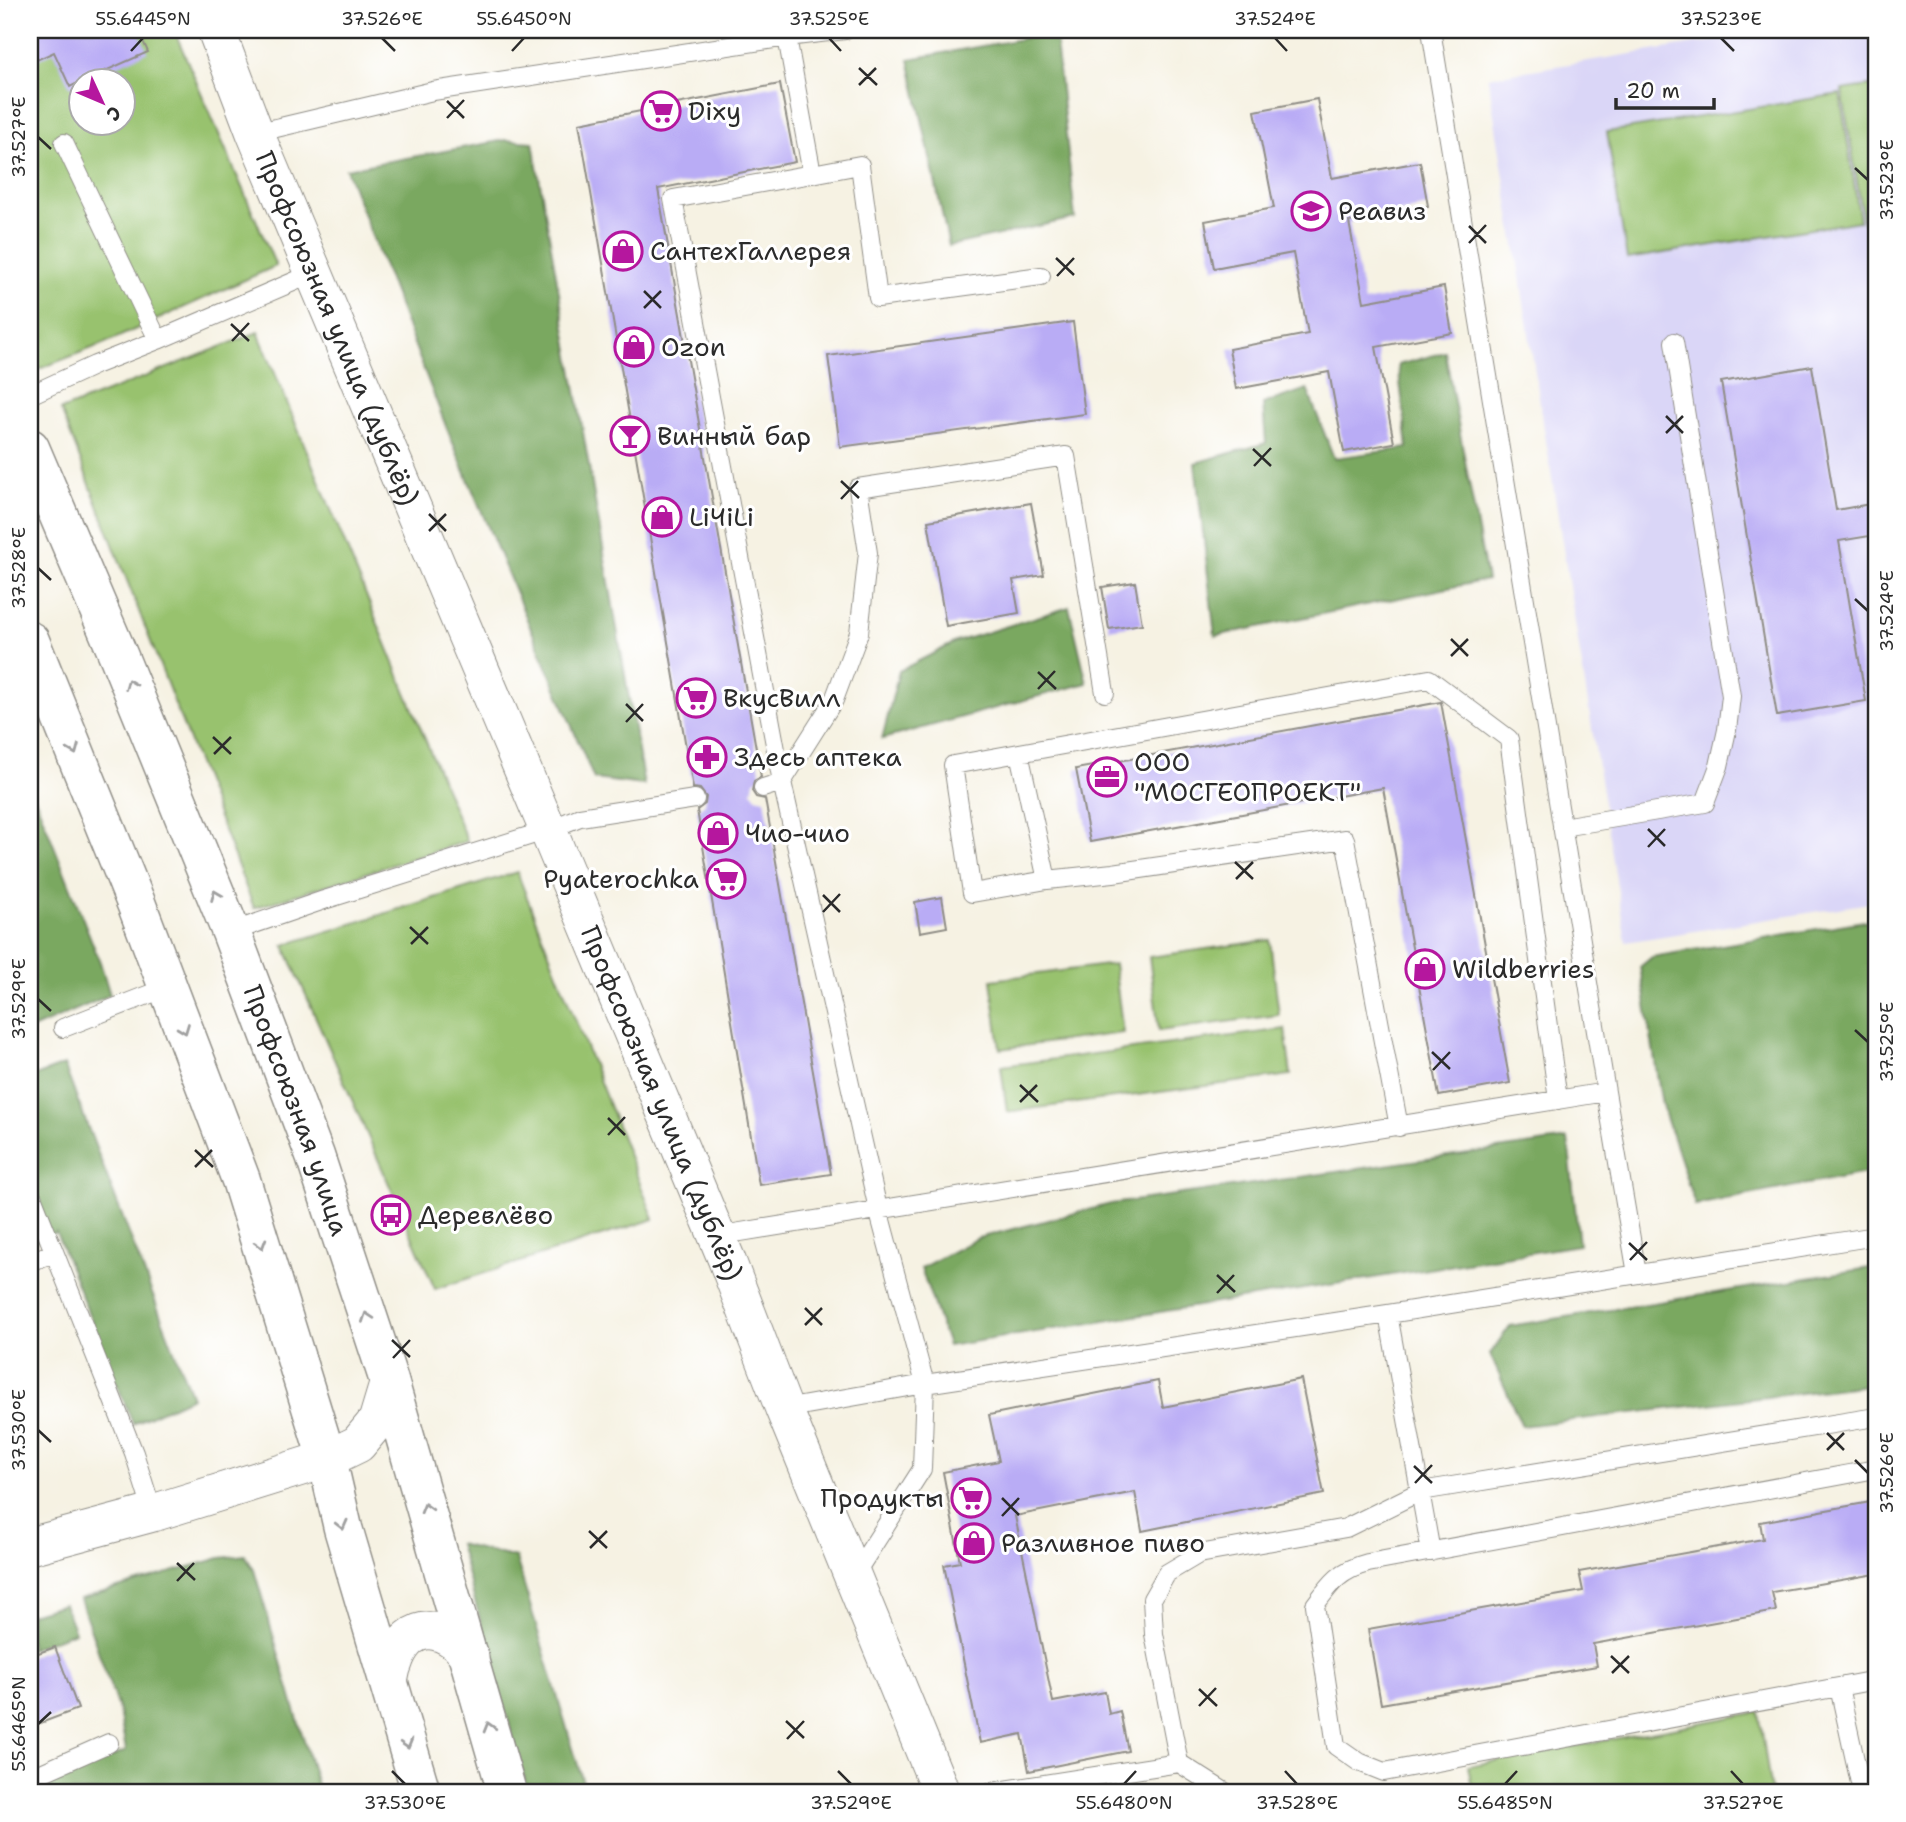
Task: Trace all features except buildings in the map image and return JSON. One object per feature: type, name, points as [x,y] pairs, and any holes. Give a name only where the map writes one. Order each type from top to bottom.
[{"type":"main road","name":"Профсоюзная улица","points":[[30,448],[114,644],[231,932],[315,1156],[389,1381],[508,1792]]},
{"type":"main road","points":[[30,641],[168,987],[241,1180],[327,1459],[343,1528],[421,1792]]},
{"type":"street","name":"Профсоюзная улица (дублёр)","points":[[216,30],[255,133],[716,1236],[940,1792]]},
{"type":"street","points":[[30,1546],[153,1513],[327,1459],[358,1444],[377,1421],[389,1381]]},
{"type":"street","points":[[389,1682],[391,1663],[400,1646],[411,1635],[426,1631],[443,1634],[456,1642],[470,1657]]},
{"type":"lane","points":[[255,133],[433,91],[845,30]]},
{"type":"lane","points":[[1431,30],[1637,1273]]},
{"type":"lane","points":[[787,37],[812,174]]},
{"type":"lane","points":[[64,144],[158,340]]},
{"type":"lane","points":[[853,1577],[922,1469],[925,1384],[878,1209],[782,782],[673,199],[860,166],[878,298],[1041,276]]},
{"type":"lane","points":[[30,395],[94,365],[314,273]]},
{"type":"lane","points":[[1562,827],[1705,803],[1722,754],[1731,696],[1674,342]]},
{"type":"lane","points":[[763,788],[782,782],[834,700],[859,634],[868,553],[858,488],[1066,456],[1105,693]]},
{"type":"lane","points":[[1399,1127],[1345,839],[1047,880],[972,893],[953,765],[1429,679],[1509,739],[1558,1100]]},
{"type":"lane","points":[[1019,753],[1047,880]]},
{"type":"lane","points":[[231,932],[548,830],[580,817],[695,799]]},
{"type":"lane","points":[[63,1028],[168,987]]},
{"type":"lane","points":[[716,1236],[1606,1092]]},
{"type":"lane","points":[[30,1191],[134,1454],[153,1513]]},
{"type":"lane","points":[[784,1409],[925,1384],[1388,1314],[1637,1273],[1660,1272],[1876,1236]]},
{"type":"lane","points":[[30,1262],[53,1253]]},
{"type":"lane","points":[[1388,1314],[1431,1552]]},
{"type":"lane","points":[[1179,1763],[1154,1634],[1152,1599],[1167,1573],[1199,1554],[1346,1528],[1421,1491],[1876,1417]]},
{"type":"lane","points":[[1876,1469],[1353,1567],[1333,1580],[1315,1605],[1336,1746],[1359,1762],[1384,1772],[1876,1680]]},
{"type":"lane","points":[[1839,1687],[1862,1792]]},
{"type":"lane","points":[[30,1778],[109,1743]]},
{"type":"lane","points":[[992,1792],[1179,1763],[1224,1792]]},
{"type":"shaded area","points":[[1782,30],[1876,30],[1876,902],[1626,942],[1488,77]]},
{"type":"green space","points":[[30,30],[174,30],[276,266],[105,343],[39,369],[30,347]]},
{"type":"green space","points":[[1055,33],[1075,218],[949,246],[909,59]]},
{"type":"green space","points":[[1876,85],[1876,222],[1864,224],[1842,90]]},
{"type":"green space","points":[[1840,94],[1860,221],[1627,259],[1607,132]]},
{"type":"green space","points":[[505,140],[533,142],[644,785],[594,779],[447,429],[346,169]]},
{"type":"green space","points":[[258,332],[467,841],[254,908],[61,410]]},
{"type":"green space","points":[[1445,352],[1487,580],[1215,636],[1195,463],[1266,443],[1263,404],[1307,389],[1334,458],[1408,448],[1398,365]]},
{"type":"green space","points":[[1069,607],[1087,683],[882,739],[899,671],[956,642]]},
{"type":"green space","points":[[30,785],[100,962],[110,995],[30,1030]]},
{"type":"green space","points":[[517,872],[654,1219],[435,1289],[284,945]]},
{"type":"green space","points":[[1876,919],[1876,1171],[1695,1205],[1662,1105],[1640,967],[1652,957]]},
{"type":"green space","points":[[1270,940],[1279,1015],[1159,1031],[1149,957]]},
{"type":"green space","points":[[1114,964],[1123,1033],[1000,1049],[991,980]]},
{"type":"green space","points":[[1285,1029],[1291,1075],[1007,1112],[1001,1066]]},
{"type":"green space","points":[[64,1065],[192,1397],[133,1424],[56,1232],[30,1243],[30,1078]]},
{"type":"green space","points":[[1568,1139],[1579,1245],[948,1346],[921,1268],[978,1238],[1111,1204]]},
{"type":"green space","points":[[1876,1267],[1876,1384],[1522,1426],[1490,1354],[1510,1326]]},
{"type":"green space","points":[[459,1544],[516,1558],[586,1792],[528,1792]]},
{"type":"green space","points":[[245,1555],[254,1570],[319,1792],[32,1792],[126,1751],[119,1711],[80,1599],[220,1558]]},
{"type":"green space","points":[[64,1604],[75,1632],[30,1649],[30,1614]]},
{"type":"green space","points":[[1759,1712],[1771,1792],[1473,1792],[1468,1766]]},
{"type":"place","name":"Dixy","points":[[661,111]]},
{"type":"place","name":"Реавиз","points":[[1311,211]]},
{"type":"place","name":"СантехГаллерея","points":[[623,251]]},
{"type":"place","name":"Ozon","points":[[634,347]]},
{"type":"place","name":"Винный бар","points":[[630,436]]},
{"type":"place","name":"LiЧiLi","points":[[662,517]]},
{"type":"place","name":"ВкусВилл","points":[[696,698]]},
{"type":"place","name":"Здесь аптека","points":[[707,757]]},
{"type":"place","name":"ООО \"МОСГЕОПРОЕКТ\"","points":[[1107,777]]},
{"type":"place","name":"Чио-чио","points":[[718,833]]},
{"type":"place","name":"Pyaterochka","points":[[726,879]]},
{"type":"place","name":"Wildberries","points":[[1425,969]]},
{"type":"place","name":"Деревлёво","points":[[391,1215]]},
{"type":"place","name":"Продукты","points":[[971,1498]]},
{"type":"place","name":"Разливное пиво","points":[[974,1543]]}]
